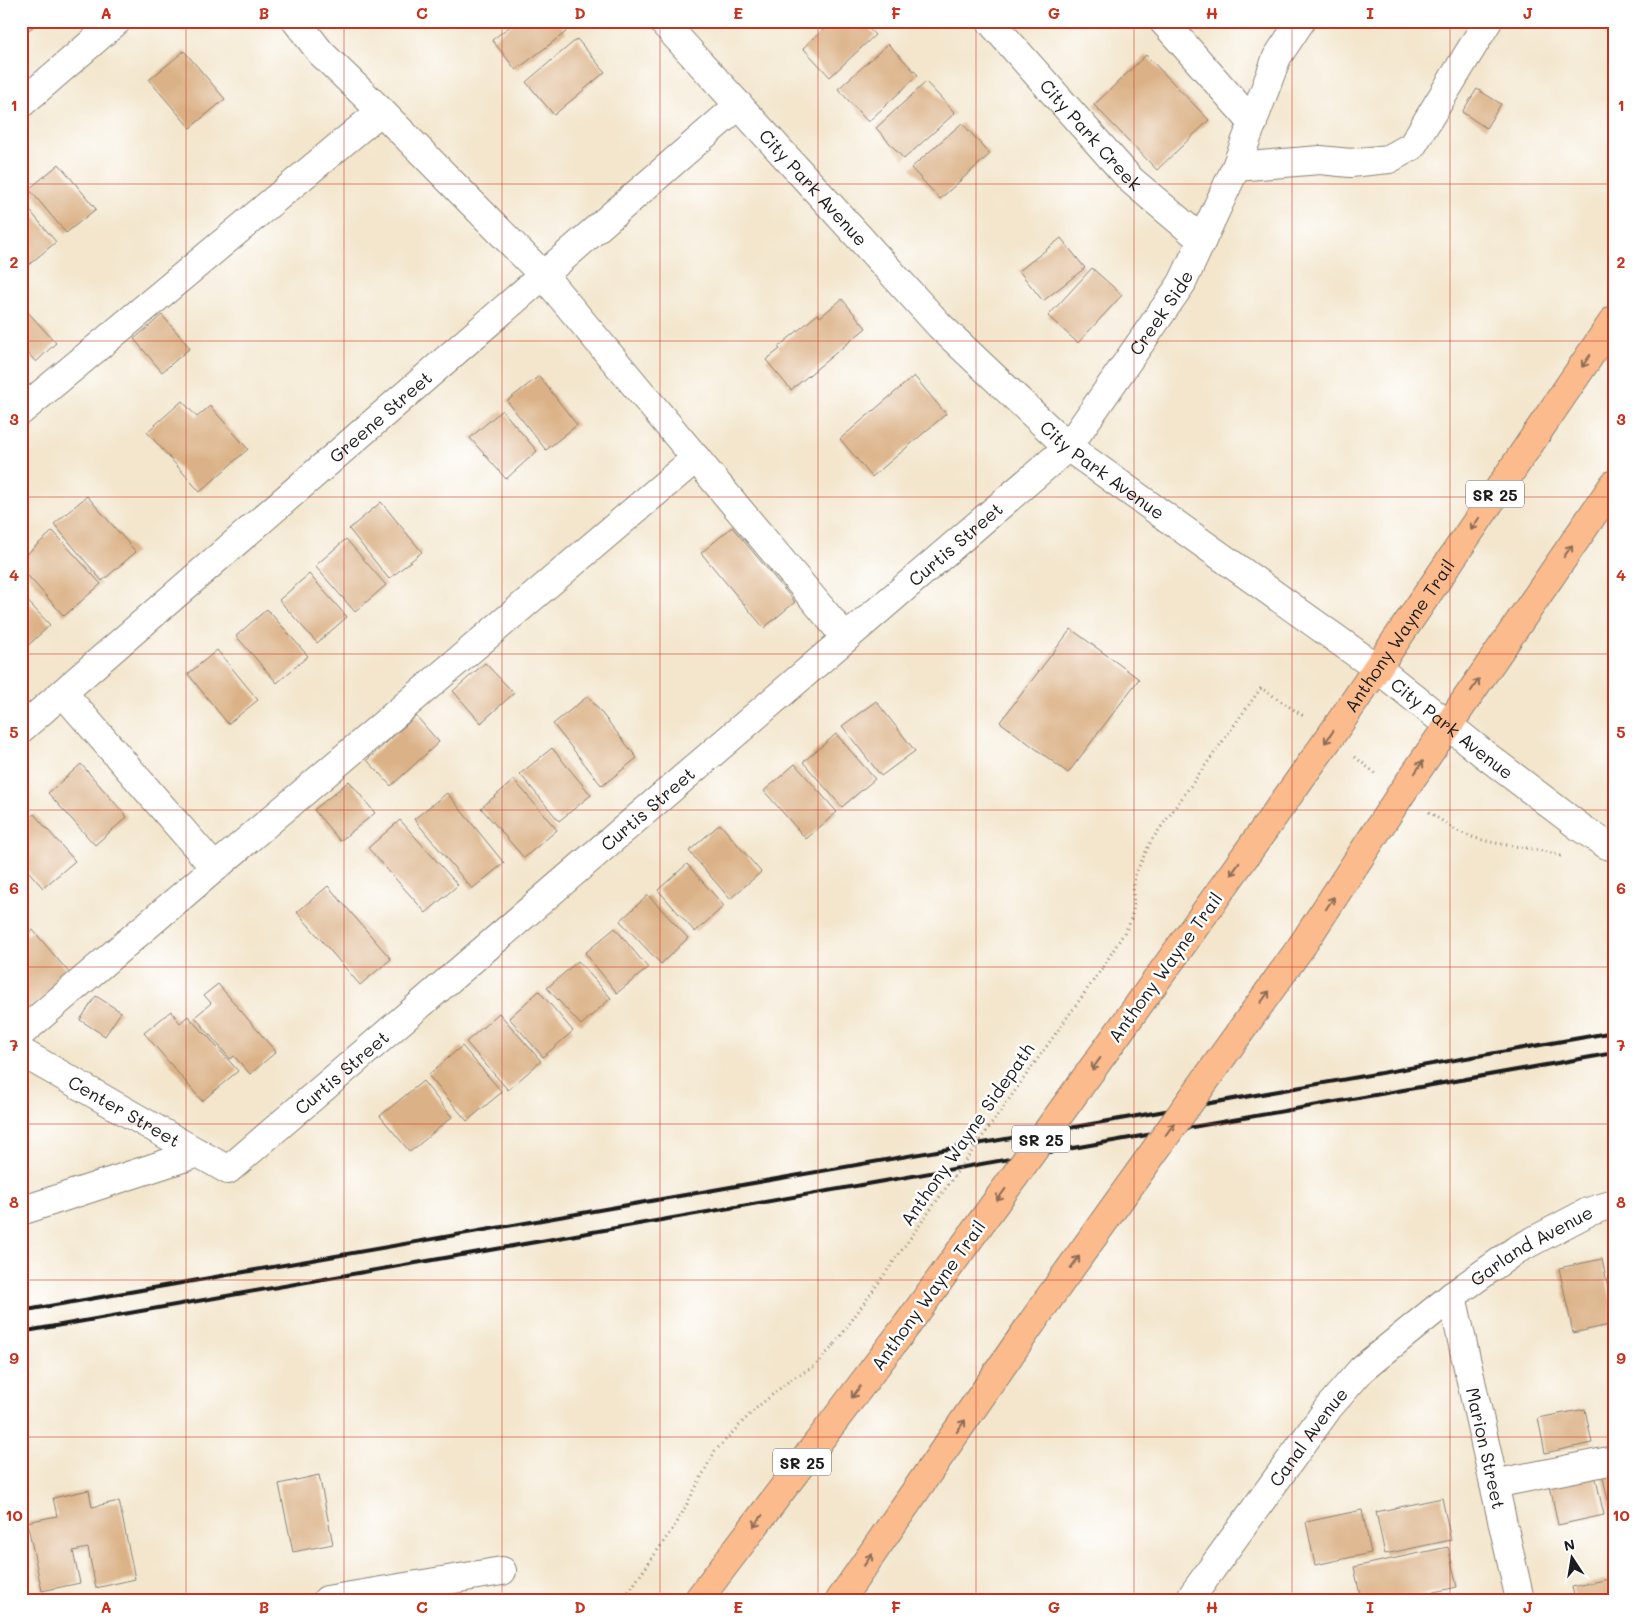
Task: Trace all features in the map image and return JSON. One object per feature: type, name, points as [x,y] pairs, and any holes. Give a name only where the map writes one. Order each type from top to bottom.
[{"type":"highway","name":"Anthony Wayne Trail","points":[[698,1600],[907,1325],[1176,953],[1330,736],[1614,320]]},
{"type":"highway","points":[[840,1600],[1047,1301],[1303,944],[1401,794],[1614,484]]},
{"type":"street","points":[[21,104],[117,21]]},
{"type":"street","points":[[296,21],[321,54],[381,111],[543,275],[846,638]]},
{"type":"street","name":"City Park Avenue","points":[[662,21],[940,326],[1068,447],[1376,668],[1581,828],[1611,846]]},
{"type":"street","name":"City Park Creek","points":[[990,21],[1131,180],[1202,240]]},
{"type":"street","points":[[1163,21],[1253,123]]},
{"type":"street","name":"Creek Side","points":[[1068,447],[1182,283],[1236,167],[1277,57],[1301,21]]},
{"type":"street","points":[[1236,167],[1320,160],[1350,163],[1389,159],[1412,146],[1488,21]]},
{"type":"street","name":"Greene Street","points":[[21,728],[739,105]]},
{"type":"street","points":[[21,411],[381,111]]},
{"type":"street","name":"Curtis Street","points":[[228,1170],[1068,447]]},
{"type":"street","points":[[21,1032],[696,458]]},
{"type":"street","points":[[63,692],[215,868]]},
{"type":"street","name":"Center Street","points":[[21,1052],[228,1170]]},
{"type":"street","points":[[21,1211],[198,1153]]},
{"type":"street","name":"Garland Avenue","points":[[1452,1296],[1516,1250],[1588,1212],[1614,1204]]},
{"type":"street","name":"Marion Street","points":[[1452,1296],[1520,1600]]},
{"type":"street","name":"Canal Avenue","points":[[1189,1600],[1329,1407],[1345,1388],[1362,1369],[1452,1296]]},
{"type":"street","points":[[1494,1484],[1614,1460]]},
{"type":"street","points":[[327,1600],[502,1571]]},
{"type":"path","name":"Anthony Wayne Sidepath","points":[[623,1600],[678,1521],[715,1451],[754,1410],[790,1380],[815,1366],[835,1344],[1103,967],[1129,925],[1134,907],[1133,893],[1136,875],[1151,841],[1261,688],[1330,736]]},
{"type":"path","points":[[1330,736],[1401,794],[1461,833],[1484,841],[1546,851],[1563,857]]},
{"type":"building","points":[[21,21],[35,21],[37,24],[21,35]]},
{"type":"building","points":[[517,21],[558,21],[566,32],[516,70],[492,40]]},
{"type":"building","points":[[833,21],[862,21],[875,35],[830,77],[803,48]]},
{"type":"building","points":[[577,39],[605,72],[554,115],[526,82]]},
{"type":"building","points":[[888,44],[918,75],[868,122],[838,89]]},
{"type":"building","points":[[184,51],[225,99],[190,128],[149,80]]},
{"type":"building","points":[[1146,55],[1209,120],[1157,170],[1094,105]]},
{"type":"building","points":[[926,82],[955,113],[904,159],[876,128]]},
{"type":"building","points":[[1477,89],[1501,104],[1486,128],[1462,112]]},
{"type":"building","points":[[962,123],[990,154],[940,199],[911,168]]},
{"type":"building","points":[[59,164],[96,209],[66,233],[29,189]]},
{"type":"building","points":[[21,200],[56,242],[26,267],[21,261]]},
{"type":"building","points":[[1061,238],[1085,268],[1043,301],[1019,271]]},
{"type":"building","points":[[21,267],[28,276],[21,282]]},
{"type":"building","points":[[1092,268],[1122,295],[1078,343],[1048,316]]},
{"type":"building","points":[[842,299],[866,328],[791,390],[766,360],[780,349],[778,347],[818,314],[820,317]]},
{"type":"building","points":[[26,310],[56,343],[36,362],[21,346],[21,315]]},
{"type":"building","points":[[162,315],[190,348],[162,372],[134,339]]},
{"type":"building","points":[[539,376],[577,425],[546,450],[507,401]]},
{"type":"building","points":[[914,376],[946,414],[872,477],[840,439]]},
{"type":"building","points":[[182,401],[197,417],[210,406],[248,449],[200,492],[147,432]]},
{"type":"building","points":[[502,410],[537,451],[506,479],[470,438]]},
{"type":"building","points":[[87,496],[136,552],[102,581],[54,524]]},
{"type":"building","points":[[381,502],[422,552],[389,579],[349,529]]},
{"type":"building","points":[[732,527],[795,602],[764,628],[701,553]]},
{"type":"building","points":[[53,531],[101,584],[64,616],[21,568],[21,559]]},
{"type":"building","points":[[346,539],[386,585],[355,612],[315,566]]},
{"type":"building","points":[[309,574],[347,617],[317,643],[279,600]]},
{"type":"building","points":[[21,594],[50,625],[21,652]]},
{"type":"building","points":[[267,609],[308,656],[277,683],[236,636]]},
{"type":"building","points":[[1071,629],[1139,679],[1068,773],[1000,722]]},
{"type":"building","points":[[217,650],[258,700],[228,724],[188,674]]},
{"type":"building","points":[[485,663],[514,693],[481,723],[453,691]]},
{"type":"building","points":[[588,696],[637,758],[602,786],[553,724]]},
{"type":"building","points":[[876,701],[915,751],[881,776],[842,726]]},
{"type":"building","points":[[416,716],[439,742],[391,786],[367,760]]},
{"type":"building","points":[[836,734],[875,779],[842,807],[803,762]]},
{"type":"building","points":[[552,748],[591,795],[559,821],[520,774]]},
{"type":"building","points":[[81,764],[127,817],[95,845],[48,793]]},
{"type":"building","points":[[795,764],[837,812],[806,839],[764,791]]},
{"type":"building","points":[[514,780],[557,830],[524,858],[481,808]]},
{"type":"building","points":[[349,781],[375,813],[340,841],[314,810]]},
{"type":"building","points":[[447,793],[504,863],[472,889],[414,819]]},
{"type":"building","points":[[34,814],[75,861],[43,888],[21,863],[21,825]]},
{"type":"building","points":[[400,820],[458,885],[426,913],[368,848]]},
{"type":"building","points":[[720,824],[761,872],[730,899],[689,851]]},
{"type":"building","points":[[687,864],[724,906],[695,932],[658,890]]},
{"type":"building","points":[[328,886],[391,959],[360,985],[297,912]]},
{"type":"building","points":[[648,895],[688,938],[661,964],[620,921]]},
{"type":"building","points":[[615,928],[648,968],[617,993],[585,953]]},
{"type":"building","points":[[33,930],[71,975],[27,1012],[21,1006],[21,939]]},
{"type":"building","points":[[578,961],[611,998],[581,1025],[547,988]]},
{"type":"building","points":[[218,984],[276,1052],[250,1074],[234,1056],[230,1059],[195,1017],[211,1003],[204,995]]},
{"type":"building","points":[[539,991],[573,1031],[543,1057],[509,1018]]},
{"type":"building","points":[[96,996],[121,1012],[105,1036],[80,1020]]},
{"type":"building","points":[[171,1011],[180,1023],[188,1016],[238,1071],[202,1101],[144,1033]]},
{"type":"building","points":[[499,1013],[541,1061],[508,1090],[466,1042]]},
{"type":"building","points":[[462,1046],[502,1092],[467,1121],[428,1075]]},
{"type":"building","points":[[423,1081],[452,1117],[410,1152],[380,1116]]},
{"type":"building","points":[[1602,1259],[1614,1315],[1614,1324],[1573,1333],[1559,1268]]},
{"type":"building","points":[[1585,1409],[1592,1443],[1545,1453],[1538,1418]]},
{"type":"building","points":[[1614,1465],[1614,1514],[1611,1515],[1601,1468]]},
{"type":"building","points":[[1593,1466],[1604,1515],[1558,1525],[1548,1476]]},
{"type":"building","points":[[319,1475],[333,1544],[293,1552],[279,1484]]},
{"type":"building","points":[[89,1490],[92,1507],[119,1501],[135,1579],[96,1588],[88,1548],[73,1551],[80,1583],[42,1591],[27,1522],[57,1516],[53,1498]]},
{"type":"building","points":[[1442,1498],[1451,1540],[1385,1554],[1376,1512]]},
{"type":"building","points":[[1362,1510],[1371,1553],[1315,1565],[1306,1522]]},
{"type":"building","points":[[1448,1547],[1457,1587],[1399,1600],[1361,1600],[1354,1567]]},
{"type":"building","points":[[1614,1578],[1614,1600],[1575,1600],[1572,1587]]},
{"type":"railway","points":[[21,1311],[1614,1032]]},
{"type":"railway","points":[[21,1332],[1614,1053]]}]
